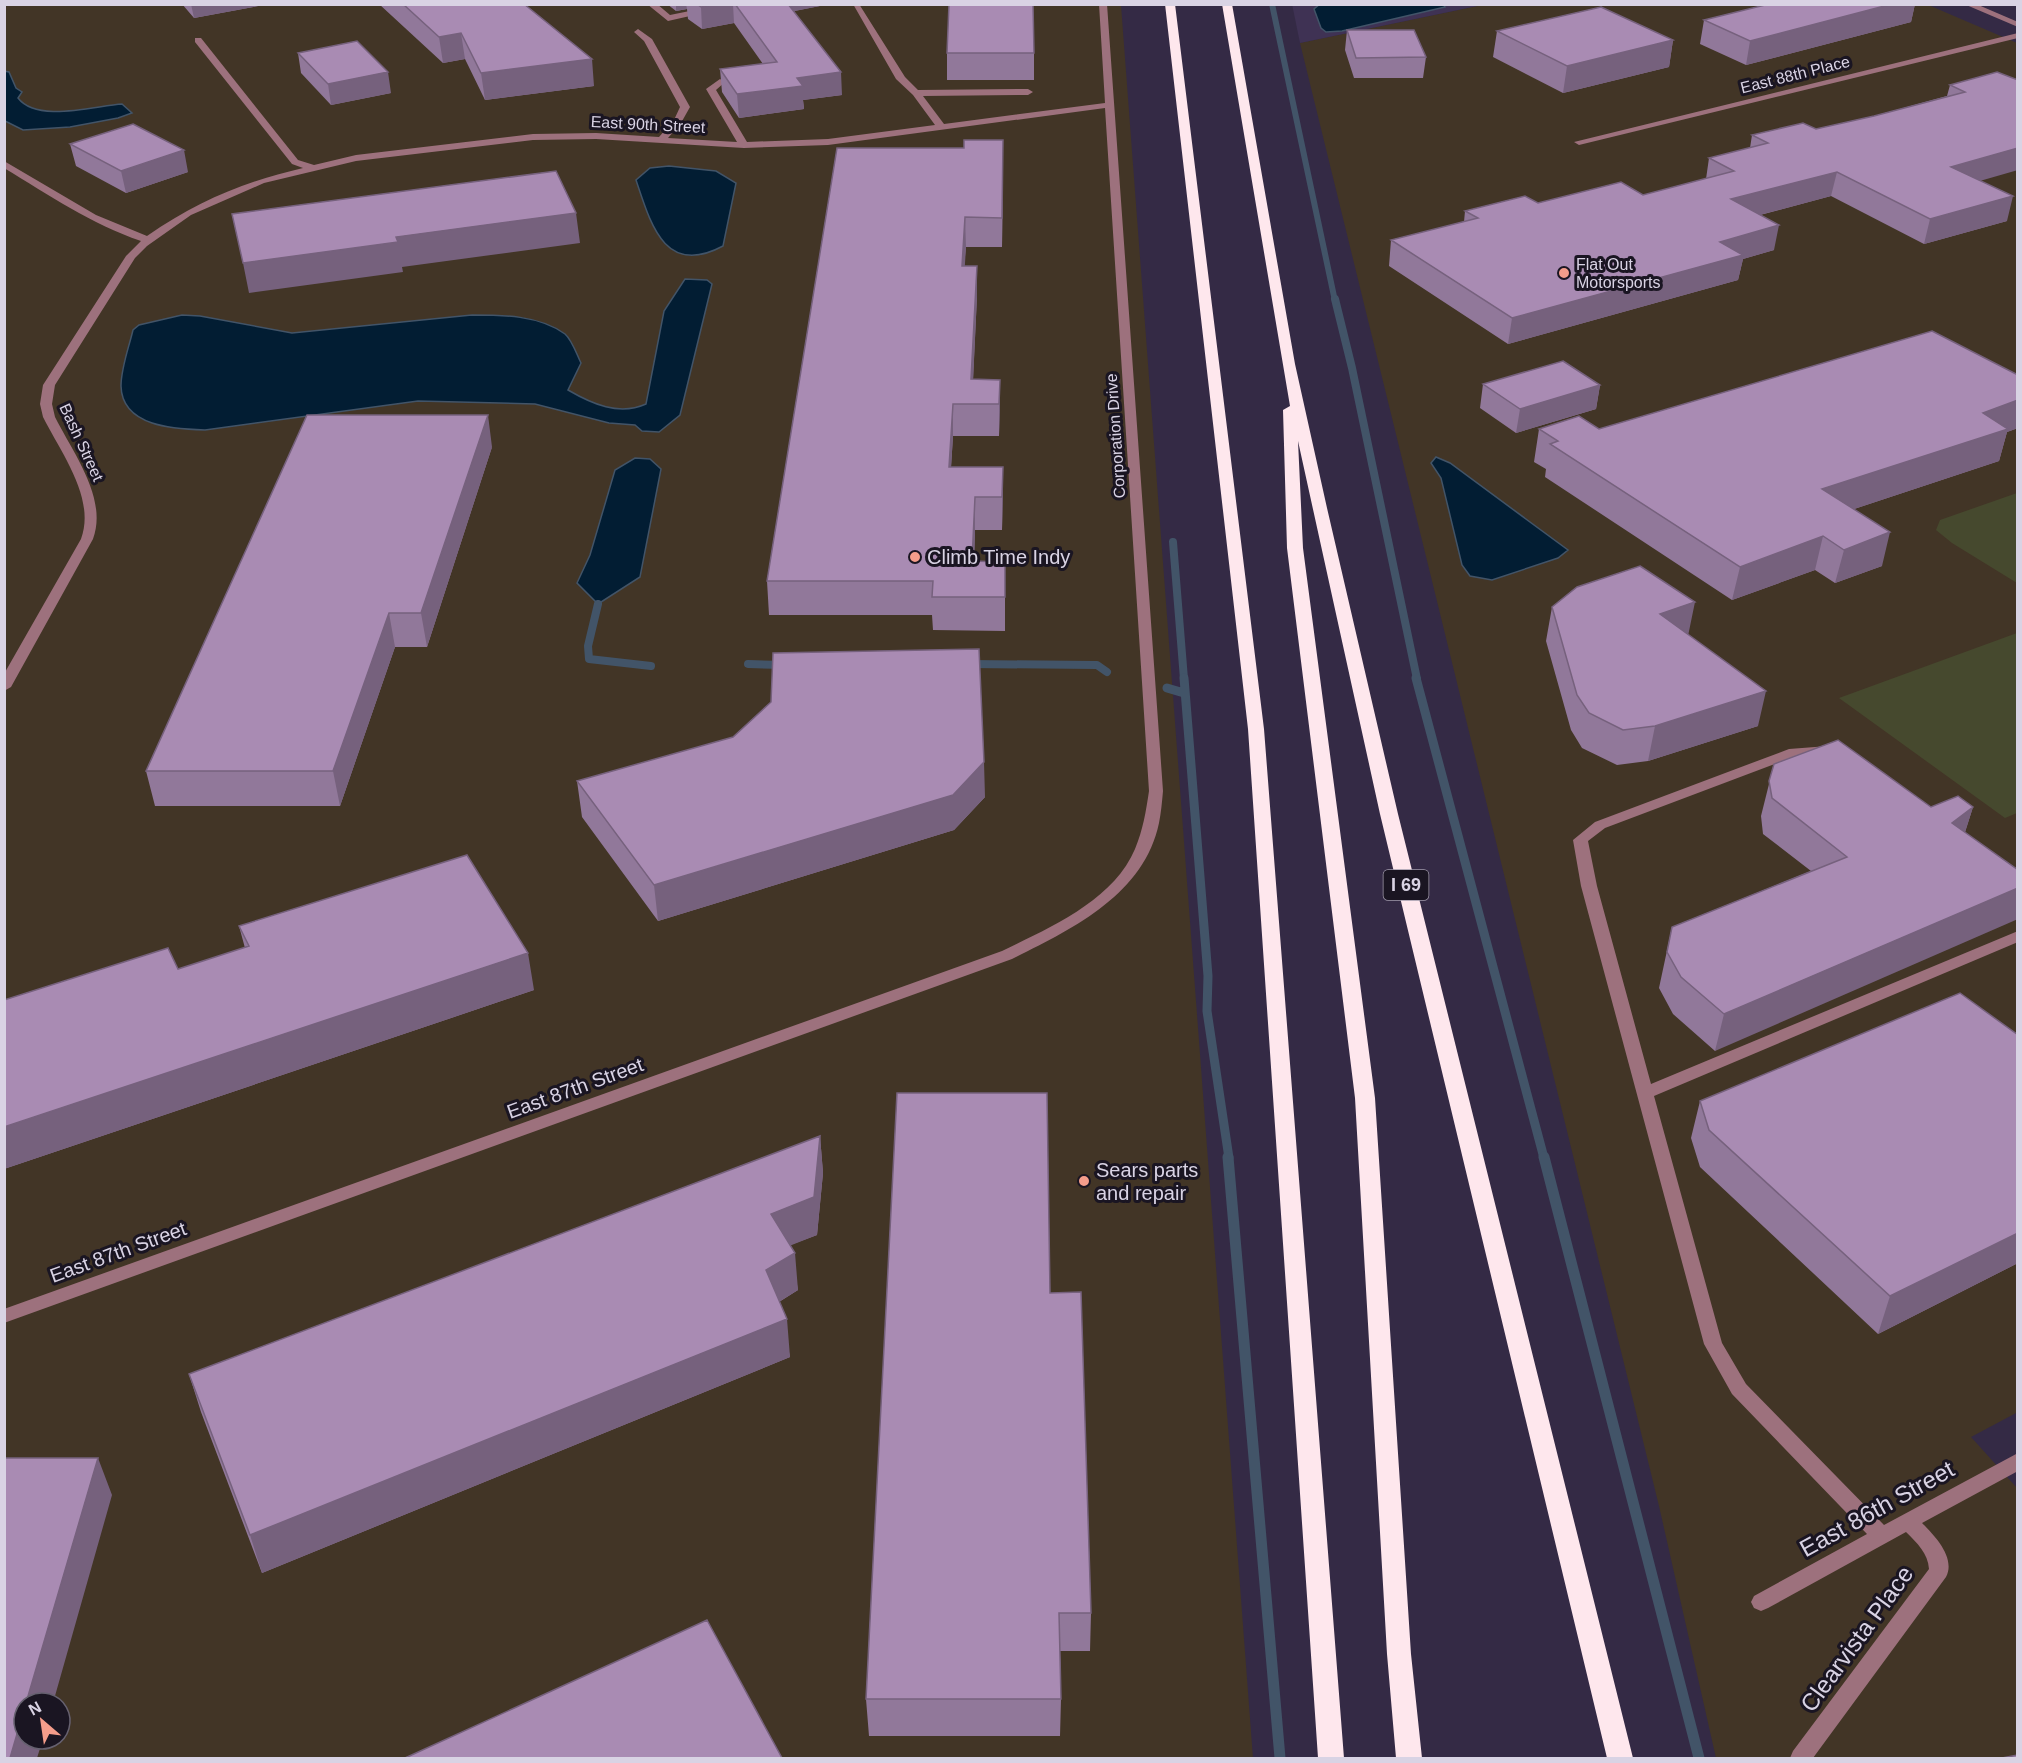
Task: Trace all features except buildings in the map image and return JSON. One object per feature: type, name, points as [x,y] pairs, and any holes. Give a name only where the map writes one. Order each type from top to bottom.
[{"type":"highway","points":[[1170,4],[1256,729],[1331,1758]]},
{"type":"highway","name":"I 69","points":[[1227,4],[1288,364],[1389,814],[1620,1758]]},
{"type":"highway","points":[[1288,364],[1295,548],[1365,1098],[1399,1654],[1408,1758]]},
{"type":"street","points":[[651,4],[668,18],[739,4]]},
{"type":"street","name":"Corporation Drive","points":[[1103,4],[1156,792],[1152,826],[1146,844],[1136,860]]},
{"type":"street","points":[[1968,4],[2018,25]]},
{"type":"street","points":[[856,6],[902,80],[916,93],[941,127]]},
{"type":"street","points":[[2008,21],[2018,19]]},
{"type":"street","points":[[638,32],[648,39],[685,107],[678,121],[661,140]]},
{"type":"street","name":"East 88th Place","points":[[1580,142],[2018,34]]},
{"type":"street","points":[[198,40],[295,162],[312,168]]},
{"type":"street","points":[[720,82],[711,89],[744,145]]},
{"type":"street","points":[[916,93],[1028,92]]},
{"type":"street","name":"East 90th Street","points":[[194,209],[261,181],[356,158],[524,138],[596,136],[744,145],[828,142],[1108,105]]},
{"type":"street","points":[[4,164],[93,218],[121,232],[148,240]]},
{"type":"street","name":"Bash Street","points":[[4,687],[87,539],[92,524],[89,496],[49,417],[46,404],[49,385],[131,256],[148,240],[194,209]]},
{"type":"street","points":[[1840,754],[1830,750],[1794,752],[1600,825],[1580,840],[1589,886],[1713,1344],[1739,1389],[1881,1535]]},
{"type":"street","name":"East 87th Street","points":[[4,1316],[1007,955],[1065,927],[1103,901],[1125,878],[1136,860]]},
{"type":"street","points":[[1645,1093],[2018,936]]},
{"type":"street","name":"East 86th Street","points":[[1761,1602],[2018,1461]]},
{"type":"street","name":"Clearvista Place","points":[[1801,1758],[1939,1571],[1937,1555],[1907,1521]]},
{"type":"shaded area","points":[[1292,4],[1482,5],[1300,43]]},
{"type":"shaded area","points":[[1926,4],[2017,43],[2018,1412],[1971,1437],[2017,1488],[2017,1758],[1716,1758],[1659,1506],[1300,43],[1482,5]]},
{"type":"shaded area","points":[[5,5],[1121,5],[1253,1758],[5,1758]]},
{"type":"green space","points":[[2018,493],[2017,583],[1952,543],[1936,530],[1940,520]]},
{"type":"green space","points":[[2017,633],[2017,813],[2005,818],[1839,698]]},
{"type":"water","points":[[1320,4],[1443,4],[1445,7],[1342,31],[1326,32],[1321,28],[1314,9]]},
{"type":"water","points":[[4,71],[9,72],[16,88],[22,92],[18,98],[27,106],[38,110],[67,111],[122,104],[132,113],[70,127],[23,130],[5,121]]},
{"type":"water","points":[[669,166],[716,171],[736,183],[723,246],[703,254],[687,255],[674,251],[663,242],[648,214],[636,180],[650,168]]},
{"type":"water","points":[[685,279],[707,280],[712,284],[680,415],[659,432],[642,431],[635,425],[609,423],[535,404],[418,401],[193,430],[152,423],[140,418],[130,410],[124,400],[121,386],[133,330],[139,325],[182,315],[200,316],[292,333],[472,315],[508,316],[544,323],[565,334],[581,363],[568,390],[596,404],[626,409],[646,404],[664,311]]},
{"type":"water","points":[[1436,457],[1450,463],[1568,550],[1558,558],[1492,580],[1470,576],[1462,565],[1441,478],[1431,463]]},
{"type":"water","points":[[635,458],[650,459],[661,469],[640,577],[598,604],[577,583],[590,555],[615,470]]},
{"type":"waterway","points":[[1272,4],[1335,301]]},
{"type":"waterway","points":[[1335,299],[1352,368],[1417,679]]},
{"type":"waterway","points":[[1173,542],[1184,679]]},
{"type":"waterway","points":[[598,604],[588,646],[589,659],[651,666]]},
{"type":"waterway","points":[[748,664],[785,665]]},
{"type":"waterway","points":[[969,664],[1097,665],[1107,672]]},
{"type":"waterway","points":[[1184,678],[1208,976],[1207,1011],[1229,1158]]},
{"type":"waterway","points":[[1416,678],[1544,1158]]},
{"type":"waterway","points":[[1167,688],[1184,693]]},
{"type":"waterway","points":[[1228,1157],[1280,1758]]},
{"type":"waterway","points":[[1544,1157],[1699,1758]]},
{"type":"place","name":"Flat Out Motorsports","points":[[1564,273]]},
{"type":"place","name":"Climb Time Indy","points":[[915,557]]},
{"type":"place","name":"Sears parts and repair","points":[[1084,1181]]}]
